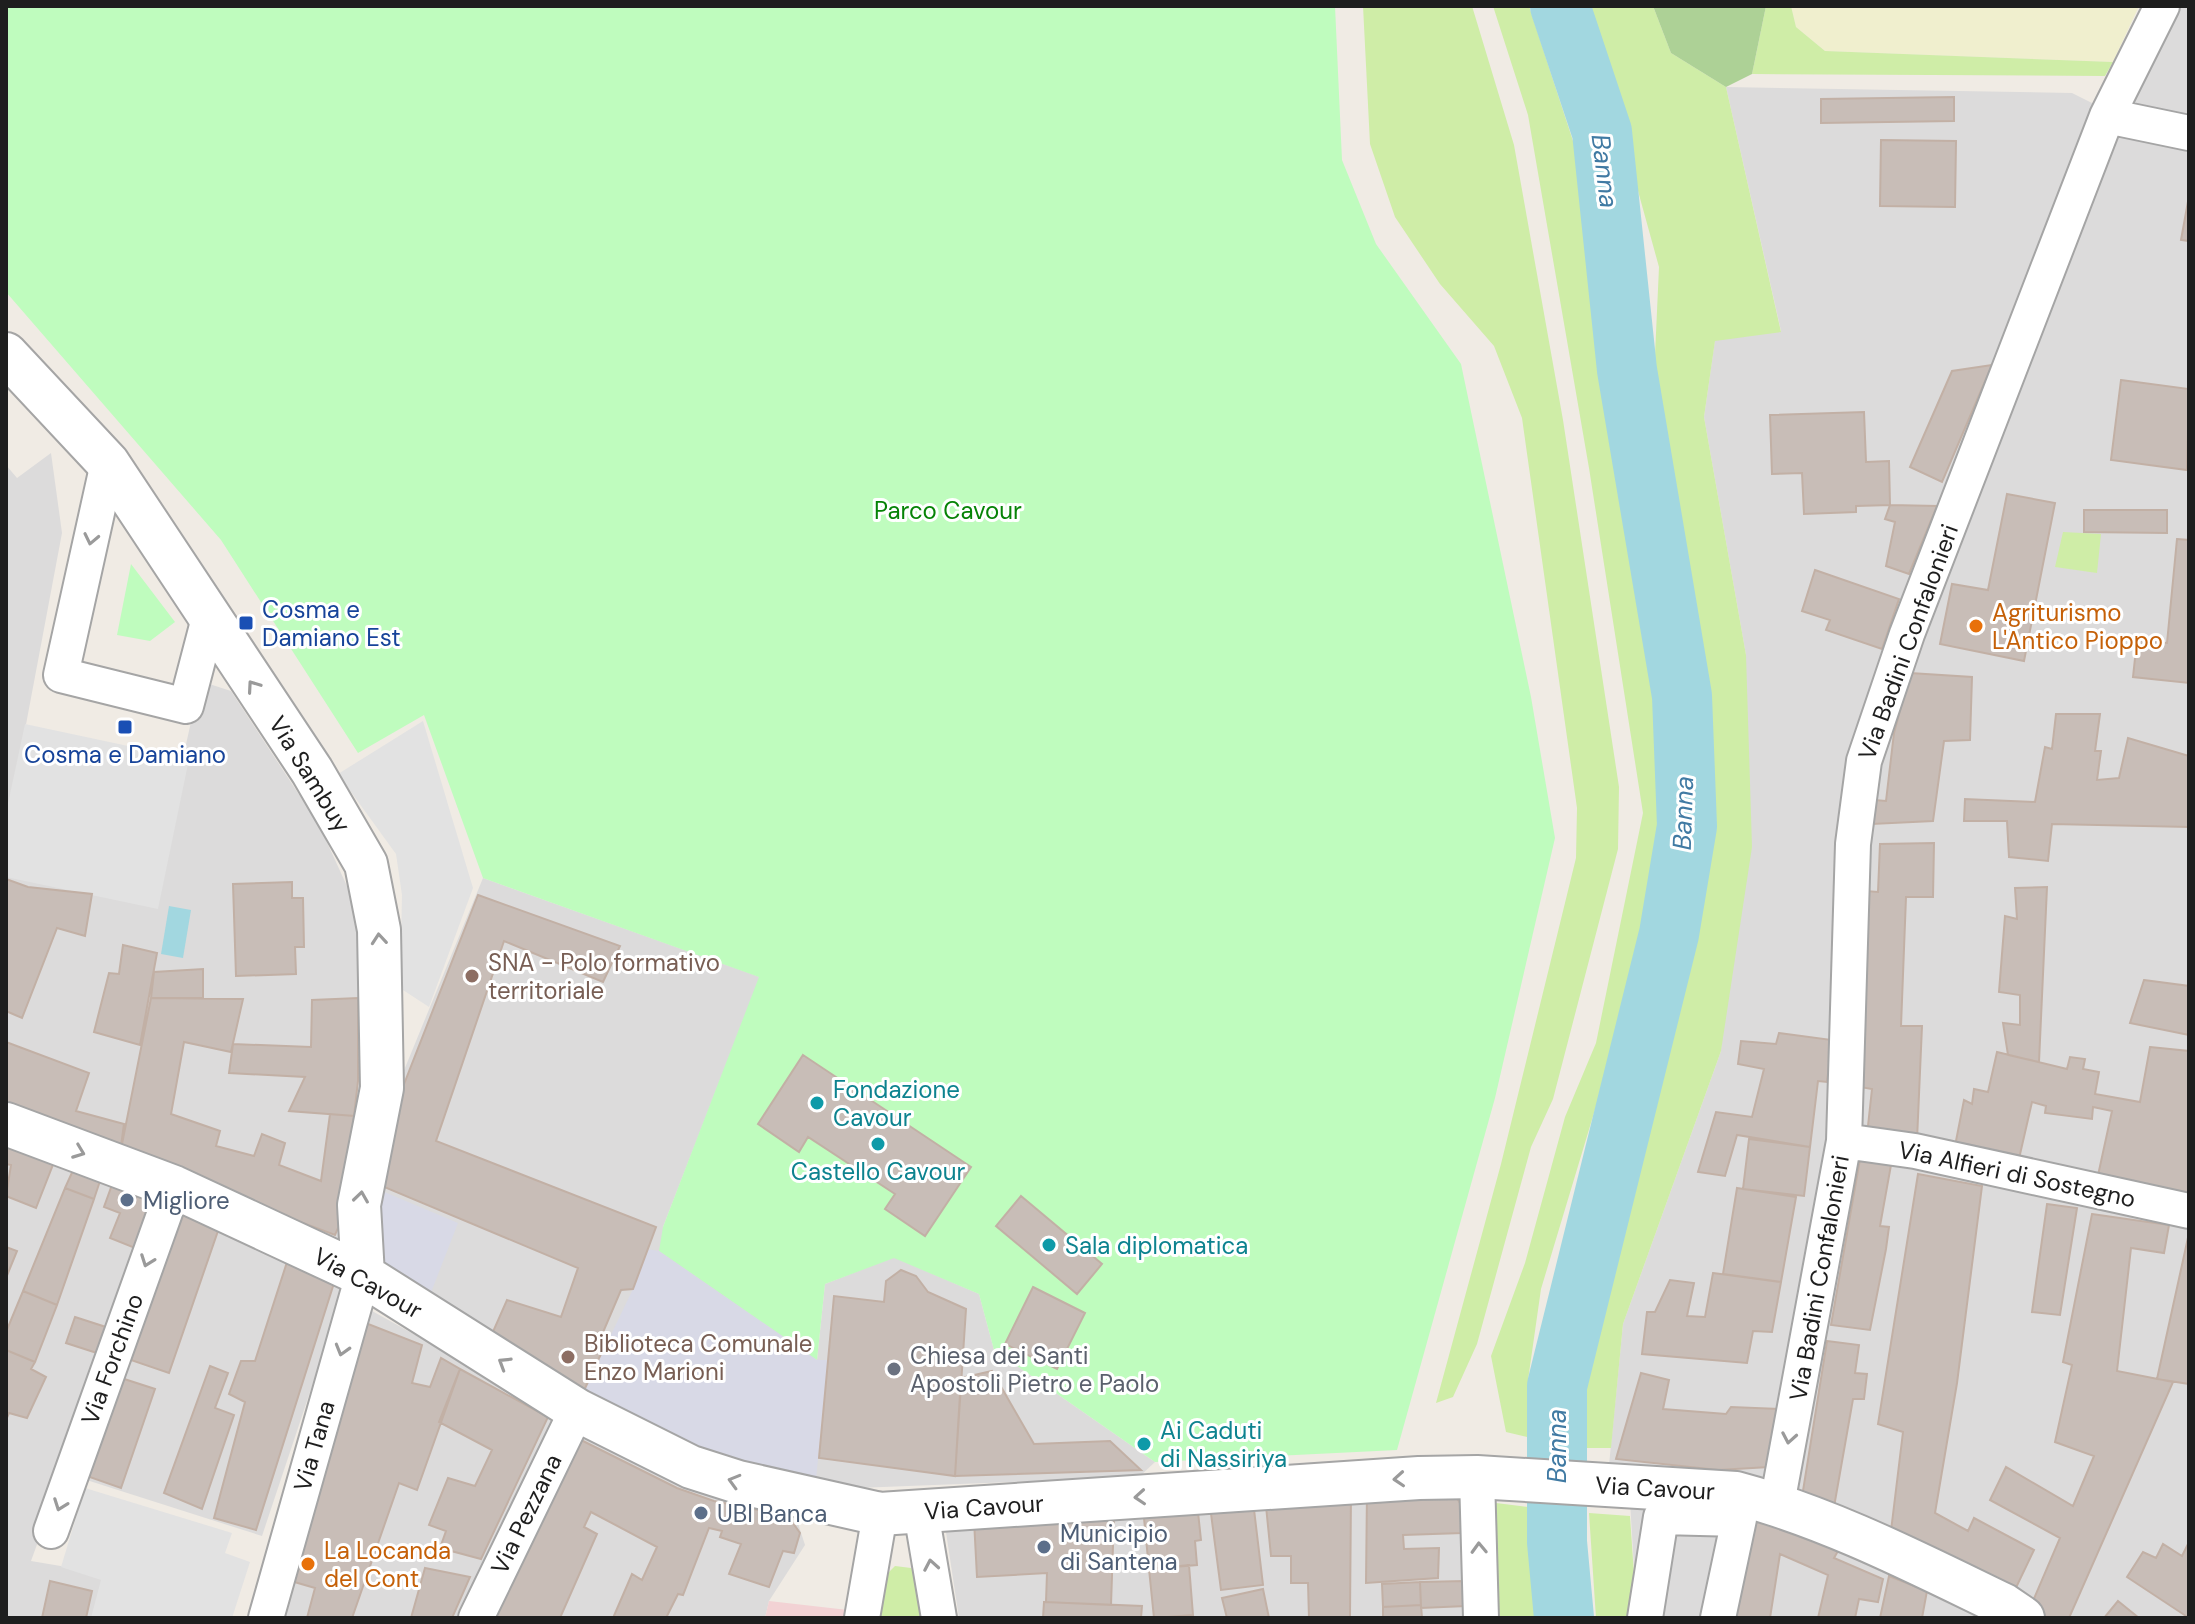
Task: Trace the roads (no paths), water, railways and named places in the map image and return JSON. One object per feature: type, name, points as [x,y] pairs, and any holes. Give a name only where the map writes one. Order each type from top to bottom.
[{"type":"street","name":"Via Badini Confalonieri","points":[[1777,1504],[1844,1141],[1853,844],[1864,761],[1907,634],[2107,116],[2162,6]]},
{"type":"street","points":[[2107,116],[2189,133]]},
{"type":"street","name":"Via Sambuy","points":[[6,354],[108,463],[312,771],[366,864],[379,930],[382,1073],[359,1205],[363,1275]]},
{"type":"street","points":[[108,463],[61,675],[186,706],[209,618]]},
{"type":"street","name":"Via Cavour","points":[[6,1124],[174,1187],[363,1275],[577,1410],[691,1467],[738,1482],[880,1514],[1419,1478],[1485,1478],[1736,1493],[1777,1504],[1909,1559],[2023,1618]]},
{"type":"street","name":"Via Alfieri di Sostegno","points":[[1844,1141],[1915,1151],[2189,1211]]},
{"type":"street","name":"Via Forchino","points":[[51,1531],[174,1187]]},
{"type":"street","name":"Via Tana","points":[[266,1618],[363,1275]]},
{"type":"street","name":"Via Pezzana","points":[[476,1618],[577,1410]]},
{"type":"street","points":[[1481,1618],[1485,1478]]},
{"type":"street","points":[[921,1512],[939,1618]]},
{"type":"street","points":[[862,1618],[880,1514]]},
{"type":"street","points":[[1645,1618],[1661,1517],[1739,1519],[1718,1618]]},
{"type":"water","points":[[169,906],[191,910],[183,958],[161,954]]},
{"type":"waterway","name":"Banna","points":[[1560,6],[1602,132],[1627,370],[1682,696],[1687,826],[1669,934],[1557,1386],[1557,1542],[1564,1618]]},
{"type":"place","name":"Cosma e Damiano Est","points":[[246,623]]},
{"type":"place","name":"Agriturismo L'Antico Pioppo","points":[[1976,626]]},
{"type":"place","name":"Cosma e Damiano","points":[[125,727]]},
{"type":"place","name":"SNA - Polo formativo territoriale","points":[[472,976]]},
{"type":"place","name":"Fondazione Cavour","points":[[817,1103]]},
{"type":"place","name":"Castello Cavour","points":[[878,1144]]},
{"type":"place","name":"Migliore","points":[[127,1200]]},
{"type":"place","name":"Sala diplomatica","points":[[1049,1245]]},
{"type":"place","name":"Biblioteca Comunale Enzo Marioni","points":[[568,1357]]},
{"type":"place","name":"Chiesa dei Santi Apostoli Pietro e Paolo","points":[[894,1369]]},
{"type":"place","name":"Ai Caduti di Nassiriya","points":[[1144,1444]]},
{"type":"place","name":"UBI Banca","points":[[701,1513]]},
{"type":"place","name":"Municipio di Santena","points":[[1044,1547]]},
{"type":"place","name":"La Locanda del Cont","points":[[308,1564]]},
{"type":"park label","name":"Parco Cavour","points":[[948,510]]}]
